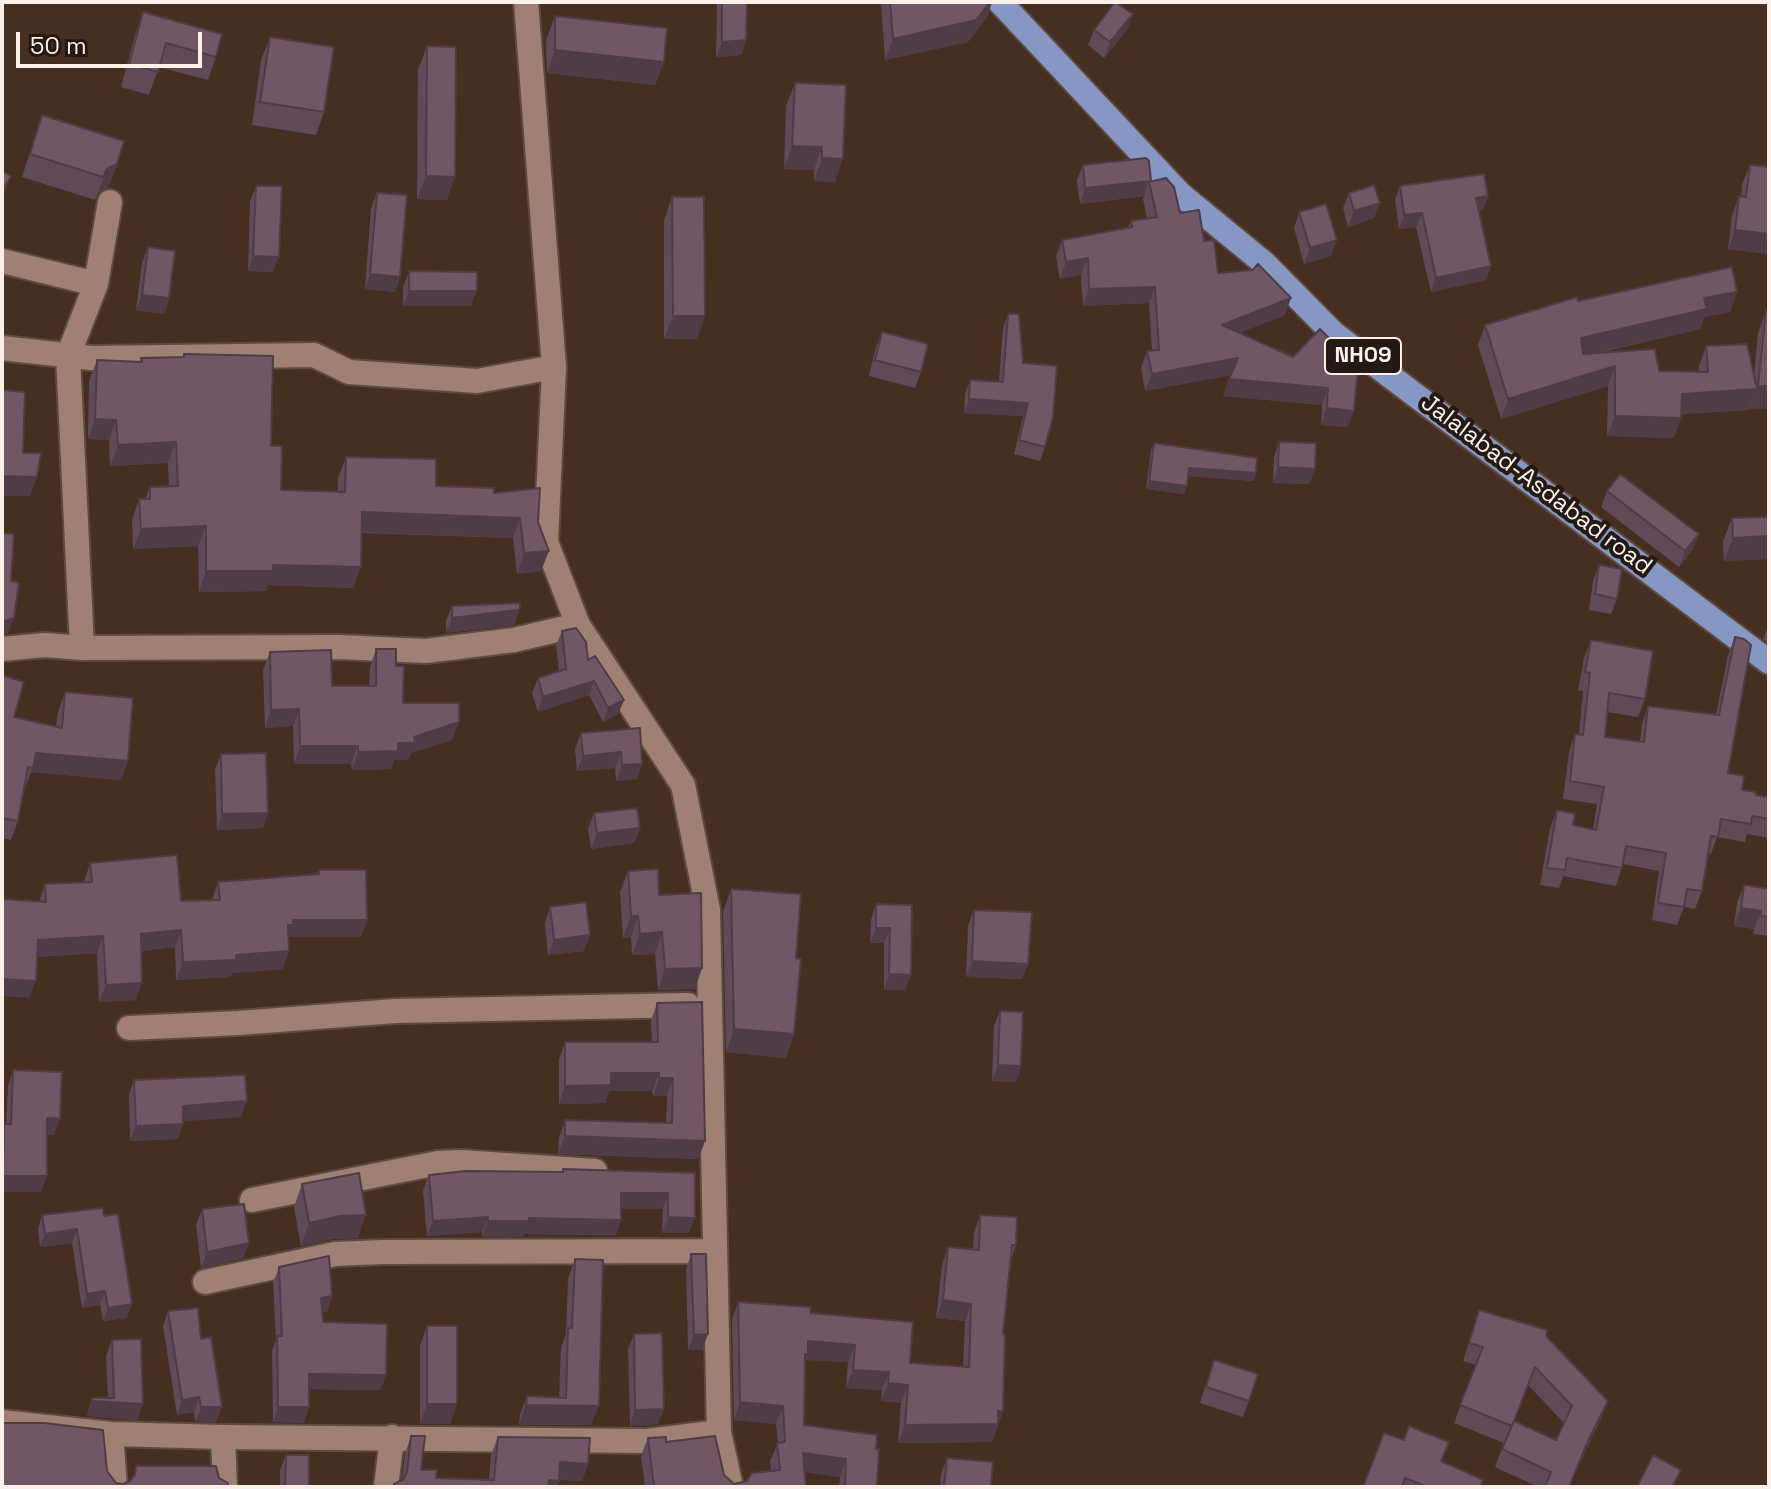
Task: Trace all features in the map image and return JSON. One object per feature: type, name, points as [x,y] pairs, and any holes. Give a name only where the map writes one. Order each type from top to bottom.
[{"type":"main road","name":"Jalalabad-Asdabad road","points":[[1000,2],[1180,194],[1264,263],[1333,333],[1769,662]]},
{"type":"street","points":[[526,2],[554,367],[546,542],[578,625],[683,785],[708,910],[710,1004],[706,1174],[715,1251],[719,1432],[731,1487]]},
{"type":"street","points":[[82,648],[68,356],[96,284],[110,202]]},
{"type":"street","points":[[2,261],[96,284]]},
{"type":"street","points":[[2,348],[91,358],[314,355],[349,372],[477,381],[554,367]]},
{"type":"street","points":[[2,649],[45,645],[82,648],[339,647],[426,651],[514,640],[578,625]]},
{"type":"street","points":[[129,1028],[395,1011],[710,1004]]},
{"type":"street","points":[[252,1200],[438,1163],[619,1172]]},
{"type":"street","points":[[205,1282],[335,1254],[715,1251]]},
{"type":"street","points":[[2,1422],[111,1434],[223,1437],[647,1441],[719,1432]]},
{"type":"street","points":[[111,1434],[115,1487]]},
{"type":"street","points":[[223,1437],[225,1487]]},
{"type":"street","points":[[386,1487],[392,1437]]},
{"type":"building","points":[[722,2],[747,2],[746,40],[722,42]]},
{"type":"building","points":[[890,2],[990,2],[976,20],[893,39]]},
{"type":"building","points":[[1115,2],[1133,14],[1110,42],[1094,30]]},
{"type":"building","points":[[143,12],[222,34],[216,57],[166,43],[158,72],[129,64]]},
{"type":"building","points":[[555,16],[667,28],[664,62],[555,50]]},
{"type":"building","points":[[270,37],[334,47],[324,112],[260,102]]},
{"type":"building","points":[[427,46],[456,47],[455,177],[426,176]]},
{"type":"building","points":[[795,83],[846,85],[843,159],[822,158],[822,147],[792,146]]},
{"type":"building","points":[[42,115],[124,141],[117,164],[107,169],[103,177],[30,154]]},
{"type":"building","points":[[1146,158],[1151,181],[1085,188],[1083,165]]},
{"type":"building","points":[[1750,165],[1769,167],[1769,234],[1735,230],[1739,196],[1746,197]]},
{"type":"building","points":[[2,171],[11,176],[2,191]]},
{"type":"building","points":[[1484,174],[1488,196],[1476,198],[1491,266],[1436,278],[1422,213],[1404,215],[1400,186]]},
{"type":"building","points":[[1166,178],[1174,187],[1180,213],[1199,210],[1204,241],[1214,240],[1218,273],[1253,270],[1258,264],[1291,298],[1222,325],[1293,357],[1320,329],[1358,367],[1354,411],[1327,408],[1328,388],[1229,379],[1238,358],[1152,374],[1147,351],[1159,350],[1155,287],[1089,289],[1088,258],[1066,262],[1062,240],[1132,227],[1131,221],[1157,217],[1149,182]]},
{"type":"building","points":[[1374,185],[1380,203],[1354,211],[1349,193]]},
{"type":"building","points":[[256,186],[282,186],[279,257],[253,256]]},
{"type":"building","points":[[377,193],[407,195],[400,277],[370,274]]},
{"type":"building","points":[[672,197],[704,197],[705,316],[673,316]]},
{"type":"building","points":[[1326,204],[1337,240],[1310,248],[1299,212]]},
{"type":"building","points":[[148,247],[175,251],[169,298],[142,295]]},
{"type":"building","points":[[1732,267],[1737,292],[1704,298],[1707,309],[1581,338],[1583,354],[1655,349],[1659,371],[1708,372],[1706,346],[1747,344],[1757,389],[1682,394],[1681,418],[1615,416],[1615,366],[1508,399],[1485,325],[1577,297],[1578,301]]},
{"type":"building","points":[[409,271],[477,272],[477,291],[409,291]]},
{"type":"building","points":[[1766,310],[1769,310],[1769,386],[1758,386]]},
{"type":"building","points":[[1008,314],[1019,314],[1023,363],[1057,366],[1053,417],[1045,447],[1019,440],[1028,403],[969,399],[970,380],[1003,382]]},
{"type":"building","points":[[882,332],[928,344],[921,372],[875,360]]},
{"type":"building","points":[[184,354],[273,356],[271,446],[282,446],[281,490],[345,492],[346,457],[436,459],[436,486],[494,488],[494,493],[540,488],[538,522],[549,551],[524,553],[520,518],[362,512],[361,567],[273,565],[273,571],[206,571],[206,526],[141,529],[139,499],[150,499],[150,487],[178,486],[176,442],[118,445],[116,420],[95,419],[97,360],[142,362],[141,358],[184,357]]},
{"type":"building","points":[[2,390],[25,392],[23,453],[41,453],[37,477],[2,476]]},
{"type":"building","points":[[1279,442],[1316,443],[1315,469],[1278,467]]},
{"type":"building","points":[[1154,443],[1257,458],[1256,473],[1189,468],[1187,486],[1149,481]]},
{"type":"building","points":[[1620,474],[1699,534],[1685,551],[1607,491]]},
{"type":"building","points":[[1769,517],[1769,536],[1733,538],[1732,518]]},
{"type":"building","points":[[2,533],[14,534],[11,581],[19,583],[14,618],[2,622]]},
{"type":"building","points":[[1599,565],[1622,569],[1617,599],[1595,594]]},
{"type":"building","points":[[520,603],[517,610],[452,618],[452,606]]},
{"type":"building","points":[[576,628],[586,642],[588,660],[595,656],[624,700],[608,708],[594,681],[543,697],[538,678],[566,669],[562,631]]},
{"type":"building","points":[[1735,637],[1751,645],[1728,773],[1744,776],[1742,790],[1769,797],[1769,819],[1752,816],[1751,824],[1721,819],[1718,837],[1711,836],[1702,891],[1687,889],[1684,907],[1658,903],[1666,853],[1626,846],[1622,868],[1567,858],[1565,870],[1547,868],[1557,810],[1575,814],[1573,825],[1596,830],[1604,787],[1570,781],[1575,734],[1583,735],[1590,673],[1585,672],[1591,640],[1653,651],[1645,699],[1609,693],[1605,737],[1644,742],[1648,706],[1719,715]]},
{"type":"building","points":[[376,649],[396,649],[396,666],[404,666],[403,703],[459,703],[459,722],[414,737],[415,743],[398,743],[398,751],[358,752],[358,746],[300,746],[299,709],[271,710],[270,652],[331,650],[332,686],[376,686]]},
{"type":"building","points":[[2,675],[24,682],[14,717],[62,728],[65,692],[133,698],[128,761],[36,753],[33,768],[28,767],[18,821],[2,818]]},
{"type":"building","points":[[640,728],[642,764],[622,765],[621,752],[583,756],[581,733]]},
{"type":"building","points":[[266,753],[268,813],[222,814],[221,754]]},
{"type":"building","points":[[637,808],[640,828],[597,833],[594,813]]},
{"type":"building","points":[[177,855],[181,901],[220,900],[218,882],[319,874],[319,870],[366,870],[367,920],[293,920],[293,925],[288,925],[289,951],[236,955],[236,960],[183,962],[181,930],[141,934],[142,983],[106,985],[103,936],[38,940],[36,981],[2,979],[2,899],[46,902],[45,884],[92,882],[90,863]]},
{"type":"building","points":[[658,869],[659,895],[701,893],[702,968],[665,969],[662,932],[640,934],[638,916],[631,916],[628,871]]},
{"type":"building","points":[[1744,885],[1769,889],[1769,917],[1760,916],[1761,911],[1741,908]]},
{"type":"building","points":[[731,889],[801,894],[796,958],[801,959],[794,1034],[734,1029]]},
{"type":"building","points":[[586,902],[590,935],[554,940],[550,907]]},
{"type":"building","points":[[876,904],[912,905],[911,975],[889,974],[890,928],[876,928]]},
{"type":"building","points":[[974,910],[1032,912],[1028,964],[972,961]]},
{"type":"building","points":[[702,1002],[705,1141],[565,1136],[565,1120],[672,1123],[673,1078],[659,1078],[659,1073],[611,1073],[611,1085],[565,1086],[565,1042],[658,1042],[657,1003]]},
{"type":"building","points":[[1000,1011],[1023,1012],[1021,1066],[998,1065]]},
{"type":"building","points":[[13,1070],[62,1072],[60,1119],[47,1118],[47,1176],[3,1176],[4,1124],[11,1124]]},
{"type":"building","points":[[245,1075],[247,1101],[183,1106],[183,1124],[136,1126],[134,1080]]},
{"type":"building","points":[[563,1169],[695,1173],[695,1218],[668,1217],[668,1193],[621,1193],[621,1220],[529,1218],[529,1221],[488,1221],[488,1217],[433,1221],[429,1175],[466,1171],[563,1172]]},
{"type":"building","points":[[359,1173],[366,1215],[340,1216],[309,1223],[302,1184]]},
{"type":"building","points":[[244,1204],[249,1243],[207,1252],[202,1209]]},
{"type":"building","points":[[103,1208],[104,1216],[118,1214],[132,1304],[108,1308],[105,1291],[87,1294],[77,1229],[45,1234],[42,1215]]},
{"type":"building","points":[[980,1215],[1017,1217],[1003,1334],[1003,1411],[998,1411],[998,1424],[905,1425],[908,1385],[888,1383],[889,1372],[853,1370],[855,1345],[808,1341],[804,1425],[877,1435],[877,1487],[845,1487],[846,1459],[803,1453],[806,1487],[654,1487],[648,1438],[666,1437],[666,1442],[715,1436],[724,1475],[734,1484],[747,1481],[752,1473],[780,1470],[777,1443],[785,1442],[783,1406],[740,1402],[738,1302],[811,1307],[810,1313],[913,1322],[910,1363],[969,1367],[971,1304],[943,1300],[948,1247],[979,1250]]},
{"type":"building","points":[[691,1254],[706,1254],[708,1334],[694,1335]]},
{"type":"building","points":[[329,1256],[332,1296],[321,1298],[323,1322],[387,1324],[386,1375],[309,1374],[309,1407],[278,1407],[277,1336],[282,1336],[279,1267]]},
{"type":"building","points":[[575,1259],[603,1260],[599,1406],[526,1405],[527,1396],[566,1398],[568,1328],[572,1328]]},
{"type":"building","points":[[198,1308],[201,1339],[211,1337],[222,1407],[201,1407],[199,1397],[182,1400],[168,1311]]},
{"type":"building","points":[[1479,1310],[1547,1330],[1546,1336],[1608,1401],[1569,1487],[1545,1487],[1551,1472],[1502,1449],[1512,1426],[1460,1405],[1483,1347],[1469,1343]],"holes":[[[1535,1367],[1572,1406],[1556,1440],[1513,1422]]]},
{"type":"building","points":[[427,1326],[457,1326],[457,1404],[427,1404]]},
{"type":"building","points":[[662,1333],[664,1409],[635,1410],[634,1334]]},
{"type":"building","points":[[141,1339],[143,1404],[92,1401],[92,1398],[114,1398],[112,1340]]},
{"type":"building","points":[[1214,1360],[1258,1374],[1249,1401],[1206,1387]]},
{"type":"building","points":[[2,1423],[44,1423],[103,1430],[107,1471],[116,1483],[130,1481],[135,1475],[136,1466],[216,1466],[219,1478],[228,1483],[228,1487],[2,1487]]},
{"type":"building","points":[[1409,1426],[1449,1442],[1441,1461],[1483,1480],[1480,1487],[1428,1487],[1405,1478],[1402,1487],[1363,1487],[1384,1433],[1404,1440]]},
{"type":"building","points":[[411,1436],[425,1436],[421,1470],[437,1470],[436,1478],[494,1480],[498,1437],[590,1438],[588,1464],[560,1462],[559,1481],[549,1480],[548,1487],[394,1487],[407,1472]]},
{"type":"building","points":[[286,1455],[309,1455],[309,1487],[285,1487]]},
{"type":"building","points":[[1653,1455],[1681,1470],[1672,1487],[1637,1487]]},
{"type":"building","points":[[947,1458],[993,1462],[991,1487],[944,1487]]}]
